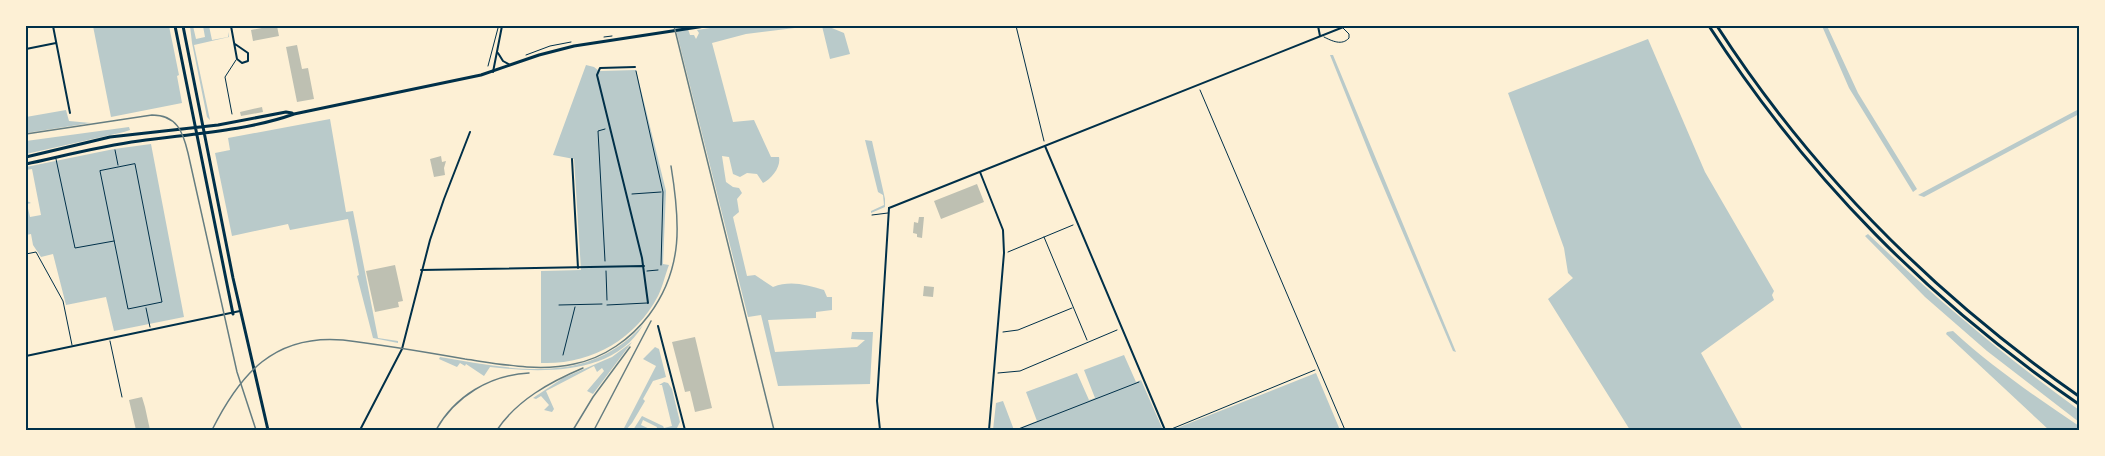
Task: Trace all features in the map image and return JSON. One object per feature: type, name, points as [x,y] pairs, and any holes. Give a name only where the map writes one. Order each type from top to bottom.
[{"type":"main road","points":[[175,26],[233,314]]},
{"type":"main road","points":[[183,26],[268,430]]},
{"type":"main road","points":[[26,164],[115,145],[197,134],[280,119],[294,114],[493,72],[552,51],[705,26]]},
{"type":"main road","points":[[1708,26],[1782,130],[1835,194],[1869,230],[1931,289],[1994,342],[2079,405]]},
{"type":"main road","points":[[1717,26],[1786,124],[1872,223],[1964,309],[2079,397]]},
{"type":"main road","points":[[26,157],[110,137],[204,127],[286,112],[294,114]]},
{"type":"street","points":[[53,26],[70,113]]},
{"type":"street","points":[[231,26],[237,58],[244,63],[249,60],[249,55],[235,44]]},
{"type":"street","points":[[493,72],[500,26]]},
{"type":"street","points":[[1318,26],[1320,36]]},
{"type":"street","points":[[880,430],[877,401],[889,208],[1346,26]]},
{"type":"street","points":[[26,49],[56,43]]},
{"type":"street","points":[[497,50],[503,62],[511,66]]},
{"type":"street","points":[[635,67],[600,68],[597,71],[644,266],[648,303]]},
{"type":"street","points":[[360,430],[402,349],[422,270],[444,199],[470,132]]},
{"type":"street","points":[[1045,146],[1166,430]]},
{"type":"street","points":[[572,159],[578,268]]},
{"type":"street","points":[[980,172],[1003,230],[1004,253],[989,430]]},
{"type":"street","points":[[422,270],[644,266]]},
{"type":"street","points":[[26,356],[233,314],[241,310]]},
{"type":"street","points":[[658,326],[685,430]]},
{"type":"street","points":[[679,430],[684,424]]},
{"type":"lane","points":[[1320,36],[1343,42],[1348,39],[1349,34],[1341,28]]},
{"type":"lane","points":[[232,114],[225,77],[237,58]]},
{"type":"lane","points":[[115,150],[118,167]]},
{"type":"lane","points":[[56,158],[75,248],[114,241]]},
{"type":"lane","points":[[135,164],[162,302],[128,309],[100,171],[118,167],[135,164]]},
{"type":"lane","points":[[872,215],[888,213]]},
{"type":"lane","points":[[26,254],[36,252],[63,301],[72,346]]},
{"type":"lane","points":[[645,271],[658,270]]},
{"type":"lane","points":[[607,305],[648,303]]},
{"type":"lane","points":[[146,306],[151,330]]},
{"type":"lane","points":[[110,339],[122,397]]},
{"type":"path","points":[[488,66],[500,26]]},
{"type":"path","points":[[1016,26],[1045,146]]},
{"type":"path","points":[[635,67],[663,192],[661,265],[658,270]]},
{"type":"path","points":[[1198,85],[1344,430]]},
{"type":"path","points":[[559,305],[607,305],[598,131],[610,128]]},
{"type":"path","points":[[627,194],[663,192]]},
{"type":"path","points":[[1004,253],[1078,223]]},
{"type":"path","points":[[1044,237],[1088,342]]},
{"type":"path","points":[[563,355],[575,305]]},
{"type":"path","points":[[998,332],[1018,330],[1073,307]]},
{"type":"path","points":[[995,373],[1020,371],[1122,328]]},
{"type":"path","points":[[1166,430],[1317,369]]},
{"type":"path","points":[[1016,430],[1144,380]]},
{"type":"shaded area","points":[[93,26],[169,26],[182,103],[111,117]]},
{"type":"shaded area","points":[[190,26],[193,26],[196,39],[205,37],[203,26],[209,26],[212,40],[228,37],[228,32],[229,37],[194,45],[210,120],[207,117]]},
{"type":"shaded area","points":[[675,26],[687,26],[690,35],[694,35],[696,39],[699,33],[697,30],[723,26],[811,26],[746,34],[712,43],[733,122],[754,120],[771,157],[779,157],[779,165],[775,172],[763,183],[757,174],[747,173],[740,177],[733,174],[729,157],[722,156],[726,182],[739,188],[742,193],[737,199],[739,212],[733,217],[747,276],[755,275],[773,287],[792,284],[811,286],[824,290],[827,297],[832,297],[832,310],[816,312],[816,318],[768,320],[775,352],[857,347],[865,340],[851,339],[852,332],[873,332],[870,384],[778,386],[761,315],[748,317]]},
{"type":"shaded area","points":[[822,26],[844,33],[850,54],[830,59]]},
{"type":"shaded area","points":[[1822,26],[1827,26],[1858,93],[1917,189],[1913,192],[1849,88]]},
{"type":"shaded area","points":[[1648,39],[1705,172],[1774,291],[1772,295],[1774,300],[1701,353],[1743,430],[1630,430],[1548,299],[1573,278],[1568,273],[1564,248],[1508,93]]},
{"type":"shaded area","points":[[1330,55],[1333,55],[1456,352],[1453,351]]},
{"type":"shaded area","points":[[586,65],[599,71],[636,70],[666,191],[663,264],[669,265],[660,292],[648,312],[624,337],[609,347],[577,360],[541,363],[541,271],[581,270],[574,159],[553,155]]},
{"type":"shaded area","points":[[2079,109],[2079,114],[1924,197],[1918,195]]},
{"type":"shaded area","points":[[66,110],[69,121],[91,123],[26,133],[26,117]]},
{"type":"shaded area","points":[[330,119],[346,212],[353,211],[378,338],[398,341],[398,343],[373,338],[357,276],[359,275],[348,219],[290,230],[288,224],[232,236],[215,153],[230,150],[228,138]]},
{"type":"shaded area","points":[[129,127],[130,130],[124,132],[26,154],[26,141]]},
{"type":"shaded area","points":[[865,140],[872,141],[885,199],[885,207],[871,213],[884,205],[883,195],[878,192]]},
{"type":"shaded area","points":[[151,144],[184,317],[114,331],[106,297],[66,305],[53,254],[41,257],[33,245],[31,234],[26,235],[26,196],[27,201],[31,203],[27,204],[30,217],[41,215],[32,169],[26,170],[26,167]]},
{"type":"shaded area","points":[[1868,234],[1970,326],[2079,410],[2079,422],[1987,351],[1925,297],[1865,236]]},
{"type":"shaded area","points":[[643,325],[630,342],[614,354],[574,367],[553,370],[531,370],[490,367],[484,376],[466,364],[465,366],[460,363],[457,367],[439,359],[440,357],[521,368],[547,369],[573,366],[598,358],[621,345]]},
{"type":"shaded area","points":[[1953,331],[1999,369],[2079,426],[2079,430],[2049,430],[1946,334]]},
{"type":"shaded area","points":[[632,342],[593,394],[587,391],[604,371],[602,368],[597,372],[594,366],[546,391],[554,409],[552,412],[544,410],[549,405],[541,396],[533,398],[563,378],[612,357]]},
{"type":"shaded area","points":[[655,347],[659,349],[666,377],[653,381],[632,423],[626,430],[623,430],[656,366],[643,359]]},
{"type":"shaded area","points":[[1124,355],[1136,382],[1141,380],[1163,430],[1014,430],[1037,421],[1026,392],[1077,373],[1089,400],[1095,398],[1084,370]]},
{"type":"shaded area","points":[[1316,373],[1340,430],[1172,430]]},
{"type":"shaded area","points":[[664,382],[668,383],[672,389],[680,422],[676,430],[656,430],[657,427],[643,420],[641,425],[652,430],[633,430],[642,416],[664,428],[672,426],[662,385],[659,385]]},
{"type":"shaded area","points":[[1003,401],[1014,430],[993,430],[996,403]]},
{"type":"building","points":[[277,26],[279,36],[253,41],[251,30]]},
{"type":"building","points":[[297,45],[302,69],[308,68],[314,99],[297,102],[286,47]]},
{"type":"building","points":[[262,107],[263,112],[241,116],[240,112]]},
{"type":"building","points":[[441,156],[442,162],[446,161],[445,175],[434,177],[430,159]]},
{"type":"building","points":[[977,184],[984,202],[941,219],[934,201]]},
{"type":"building","points":[[919,217],[924,217],[922,238],[913,233],[914,222],[918,223]]},
{"type":"building","points":[[395,265],[403,301],[398,302],[399,307],[375,312],[366,271]]},
{"type":"building","points":[[924,286],[934,287],[933,297],[923,296]]},
{"type":"building","points":[[695,337],[712,408],[695,412],[690,391],[685,392],[672,342]]},
{"type":"building","points":[[142,397],[150,430],[136,430],[129,400]]},
{"type":"tram line","points":[[26,134],[152,115],[167,118],[178,126],[188,153],[237,372],[256,430]]},
{"type":"railway","points":[[674,26],[774,430]]},
{"type":"railway","points":[[212,430],[235,391],[248,375],[279,351],[297,344],[319,340],[343,340],[492,363],[533,367],[574,364],[606,352],[642,324],[668,280],[677,244],[676,206],[671,166]]},
{"type":"railway","points":[[594,430],[651,321]]},
{"type":"railway","points":[[573,430],[593,397],[630,347]]},
{"type":"railway","points":[[497,430],[514,410],[535,393],[583,368]]},
{"type":"railway","points":[[436,430],[453,407],[475,390],[501,378],[529,373]]}]
